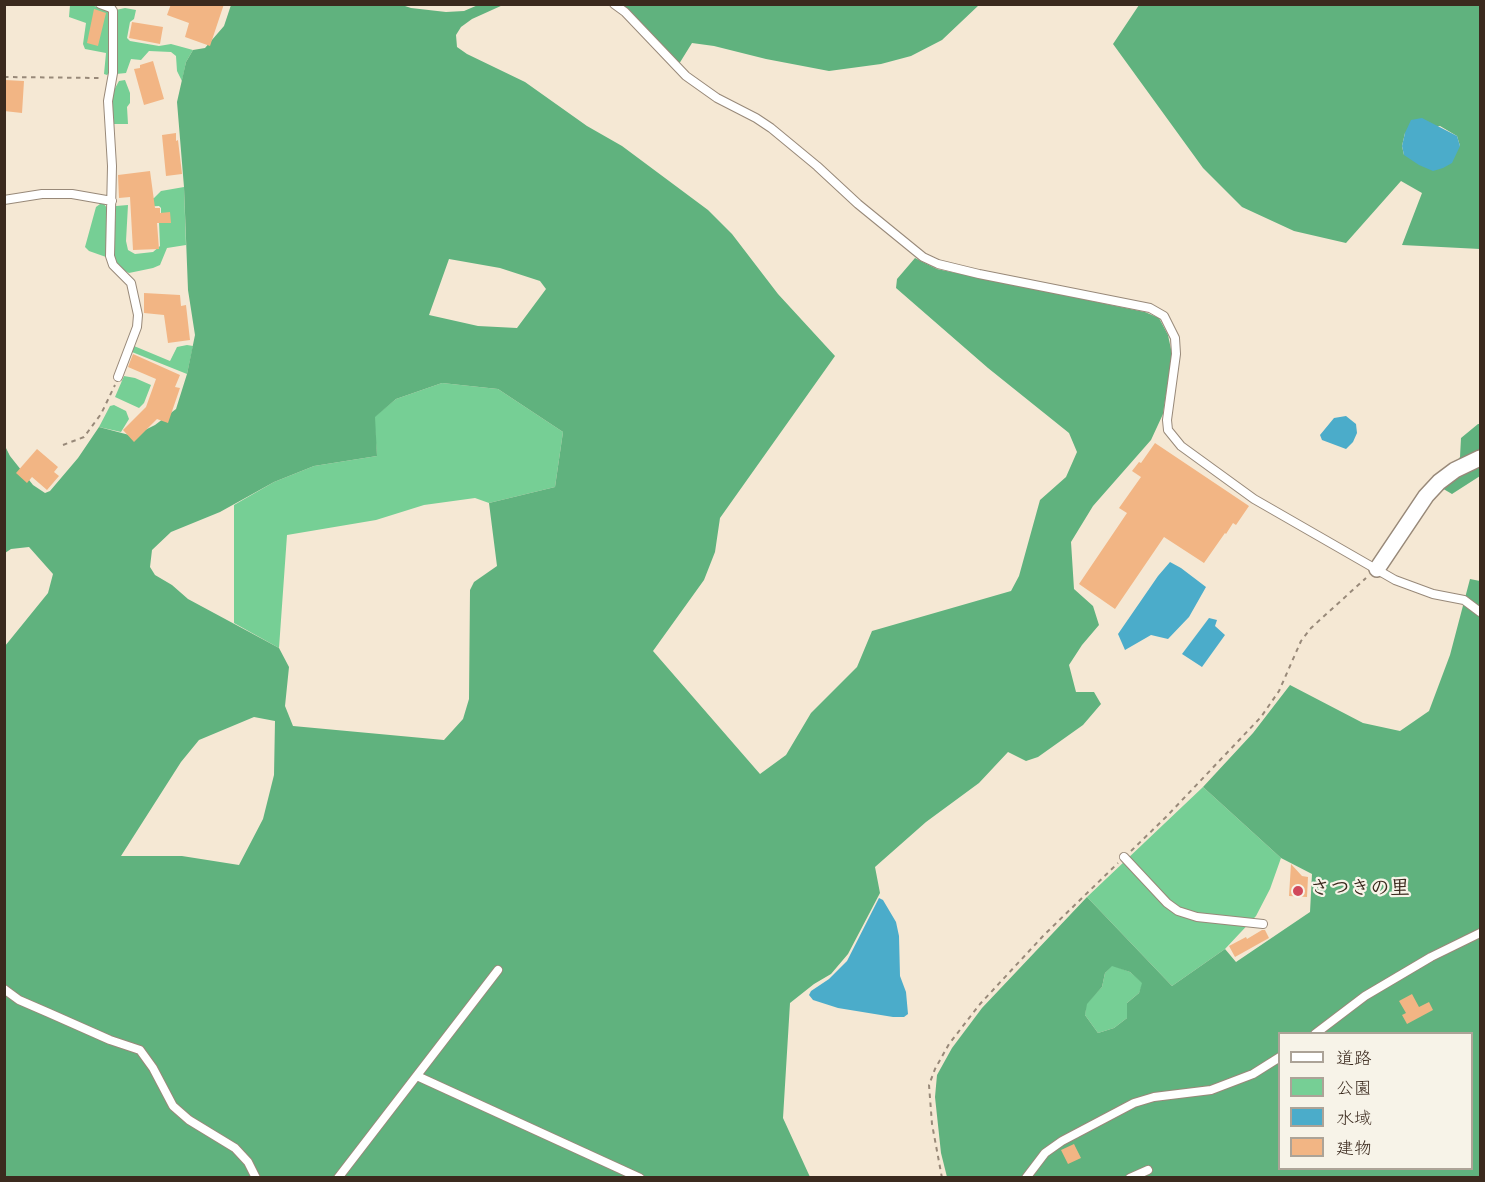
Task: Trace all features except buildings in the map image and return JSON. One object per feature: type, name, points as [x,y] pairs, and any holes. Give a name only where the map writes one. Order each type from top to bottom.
[{"type":"street","points":[[1377,569],[1426,496],[1455,470],[1480,458]]},
{"type":"lane","points":[[100,4],[114,11],[112,78],[108,101],[112,166],[110,261],[131,283],[138,315],[137,327],[118,377]]},
{"type":"lane","points":[[614,4],[625,12],[686,76],[717,98],[771,128],[923,257],[938,264],[979,274],[1150,309],[1164,316],[1175,338],[1176,354],[1167,420],[1168,430],[1181,446],[1254,499],[1377,569],[1433,594],[1464,600],[1480,612]]},
{"type":"lane","points":[[4,200],[42,194],[72,194],[112,201]]},
{"type":"lane","points":[[1124,857],[1167,903],[1178,911],[1197,917],[1263,924]]},
{"type":"lane","points":[[1318,1032],[1365,996],[1431,957],[1480,933]]},
{"type":"lane","points":[[338,1178],[498,970]]},
{"type":"lane","points":[[4,989],[19,1000],[110,1040],[140,1050],[174,1106],[189,1120],[235,1148],[248,1162],[256,1178]]},
{"type":"lane","points":[[1026,1178],[1045,1153],[1062,1141],[1134,1103],[1154,1097],[1211,1090],[1253,1074],[1278,1058]]},
{"type":"lane","points":[[417,1076],[640,1178]]},
{"type":"lane","points":[[1130,1178],[1148,1170]]},
{"type":"path","points":[[4,77],[112,78]]},
{"type":"path","points":[[63,445],[84,437],[101,414],[118,377]]},
{"type":"green space","points":[[399,4],[411,8],[446,12],[464,11],[478,5],[503,5],[472,19],[461,27],[456,35],[457,47],[525,82],[587,126],[622,146],[708,210],[732,234],[778,294],[835,356],[720,518],[715,552],[704,580],[653,651],[760,774],[786,755],[811,713],[857,667],[872,631],[1011,591],[1019,576],[1040,500],[1066,477],[1077,452],[1069,433],[988,368],[896,288],[897,279],[915,258],[937,269],[1145,312],[1159,318],[1168,335],[1172,354],[1163,414],[1151,440],[1093,506],[1071,542],[1074,589],[1093,606],[1099,625],[1069,665],[1076,692],[1094,692],[1101,704],[1083,725],[1038,757],[1026,761],[1008,752],[979,783],[926,822],[875,867],[880,893],[848,954],[831,974],[790,1003],[783,1118],[810,1177],[5,1177],[5,646],[48,593],[53,574],[29,547],[11,549],[5,553],[4,444],[10,456],[33,485],[45,493],[50,491],[78,458],[99,427],[133,436],[155,425],[176,409],[187,374],[195,335],[188,290],[184,187],[177,102],[186,62],[193,50],[205,48],[224,26],[231,5]],"holes":[[[449,259],[500,268],[540,281],[546,289],[517,328],[478,326],[429,315]],[[442,383],[498,389],[563,432],[555,487],[489,503],[497,566],[474,582],[470,590],[469,699],[463,719],[444,740],[293,726],[285,706],[289,667],[279,648],[188,599],[172,585],[155,575],[150,567],[152,550],[171,532],[220,512],[274,482],[314,466],[377,456],[375,417],[396,399]],[[254,717],[275,721],[274,775],[263,819],[239,865],[182,856],[121,856],[181,762],[199,740]]]},
{"type":"green space","points":[[70,5],[91,5],[107,10],[110,14],[110,72],[107,75],[104,74],[106,53],[85,49],[83,44],[86,23],[69,17]]},
{"type":"green space","points":[[619,5],[979,5],[942,40],[911,56],[881,64],[829,71],[692,43],[679,64]]},
{"type":"green space","points":[[1139,5],[1480,5],[1480,249],[1402,245],[1422,193],[1401,181],[1346,243],[1294,231],[1242,207],[1203,168],[1113,44]],"holes":[[[1440,126],[1457,136],[1460,146],[1404,155],[1402,146],[1405,133]]]},
{"type":"green space","points":[[125,8],[136,10],[134,19],[130,22],[127,38],[130,41],[159,46],[171,44],[193,50],[186,62],[182,81],[177,71],[176,56],[171,52],[149,51],[141,60],[131,59],[126,73],[116,74],[116,10]]},
{"type":"green space","points":[[125,80],[130,93],[130,103],[127,107],[128,124],[113,124],[113,92],[119,81]]},
{"type":"green space","points":[[184,187],[186,245],[167,248],[160,265],[153,268],[129,273],[123,270],[115,262],[113,255],[116,206],[128,205],[126,241],[128,250],[135,254],[153,252],[160,246],[161,208],[159,206],[137,207],[138,204],[154,198],[161,191]]},
{"type":"green space","points":[[104,204],[107,208],[106,257],[89,251],[85,247],[96,207]]},
{"type":"green space","points":[[134,346],[170,361],[177,347],[193,346],[187,374],[132,352]]},
{"type":"green space","points":[[124,376],[151,385],[144,403],[139,408],[115,397]]},
{"type":"green space","points":[[442,383],[498,389],[563,432],[555,487],[489,503],[475,498],[424,505],[376,520],[287,535],[279,648],[234,623],[234,505],[274,482],[314,466],[377,456],[374,417],[396,399]]},
{"type":"green space","points":[[114,405],[126,411],[129,419],[121,432],[99,427],[110,406]]},
{"type":"green space","points":[[1480,424],[1480,476],[1452,494],[1440,487],[1460,457],[1461,438]]},
{"type":"green space","points":[[1470,579],[1480,581],[1480,1177],[947,1177],[941,1153],[935,1097],[937,1075],[952,1048],[982,1008],[1087,897],[1172,986],[1225,949],[1236,962],[1310,912],[1312,874],[1281,858],[1203,787],[1253,733],[1290,685],[1363,723],[1400,731],[1429,711],[1450,655]],"holes":[[[1112,966],[1130,972],[1142,983],[1139,993],[1127,1003],[1127,1018],[1114,1028],[1098,1033],[1085,1015],[1087,1004],[1102,987],[1105,973]]]},
{"type":"green space","points":[[1203,787],[1281,858],[1270,889],[1256,916],[1225,949],[1172,986],[1087,897]]},
{"type":"green space","points":[[1112,965],[1130,972],[1143,983],[1139,993],[1127,1003],[1127,1018],[1114,1028],[1098,1033],[1085,1015],[1086,1004],[1102,987],[1105,973]]},
{"type":"water","points":[[1422,118],[1457,136],[1460,146],[1452,163],[1443,168],[1433,171],[1404,155],[1402,146],[1411,120]]},
{"type":"water","points":[[1346,416],[1356,424],[1357,433],[1353,442],[1346,449],[1322,440],[1320,435],[1334,418]]},
{"type":"water","points":[[1170,562],[1206,587],[1189,617],[1168,639],[1151,635],[1125,650],[1118,634]]},
{"type":"water","points":[[1209,618],[1217,620],[1215,626],[1225,635],[1202,667],[1182,654]]},
{"type":"water","points":[[879,898],[883,900],[896,922],[899,936],[900,976],[906,992],[908,1014],[904,1017],[838,1008],[813,1000],[809,995],[847,961]]},
{"type":"place","name":"さつきの里","points":[[1298,891]]}]
